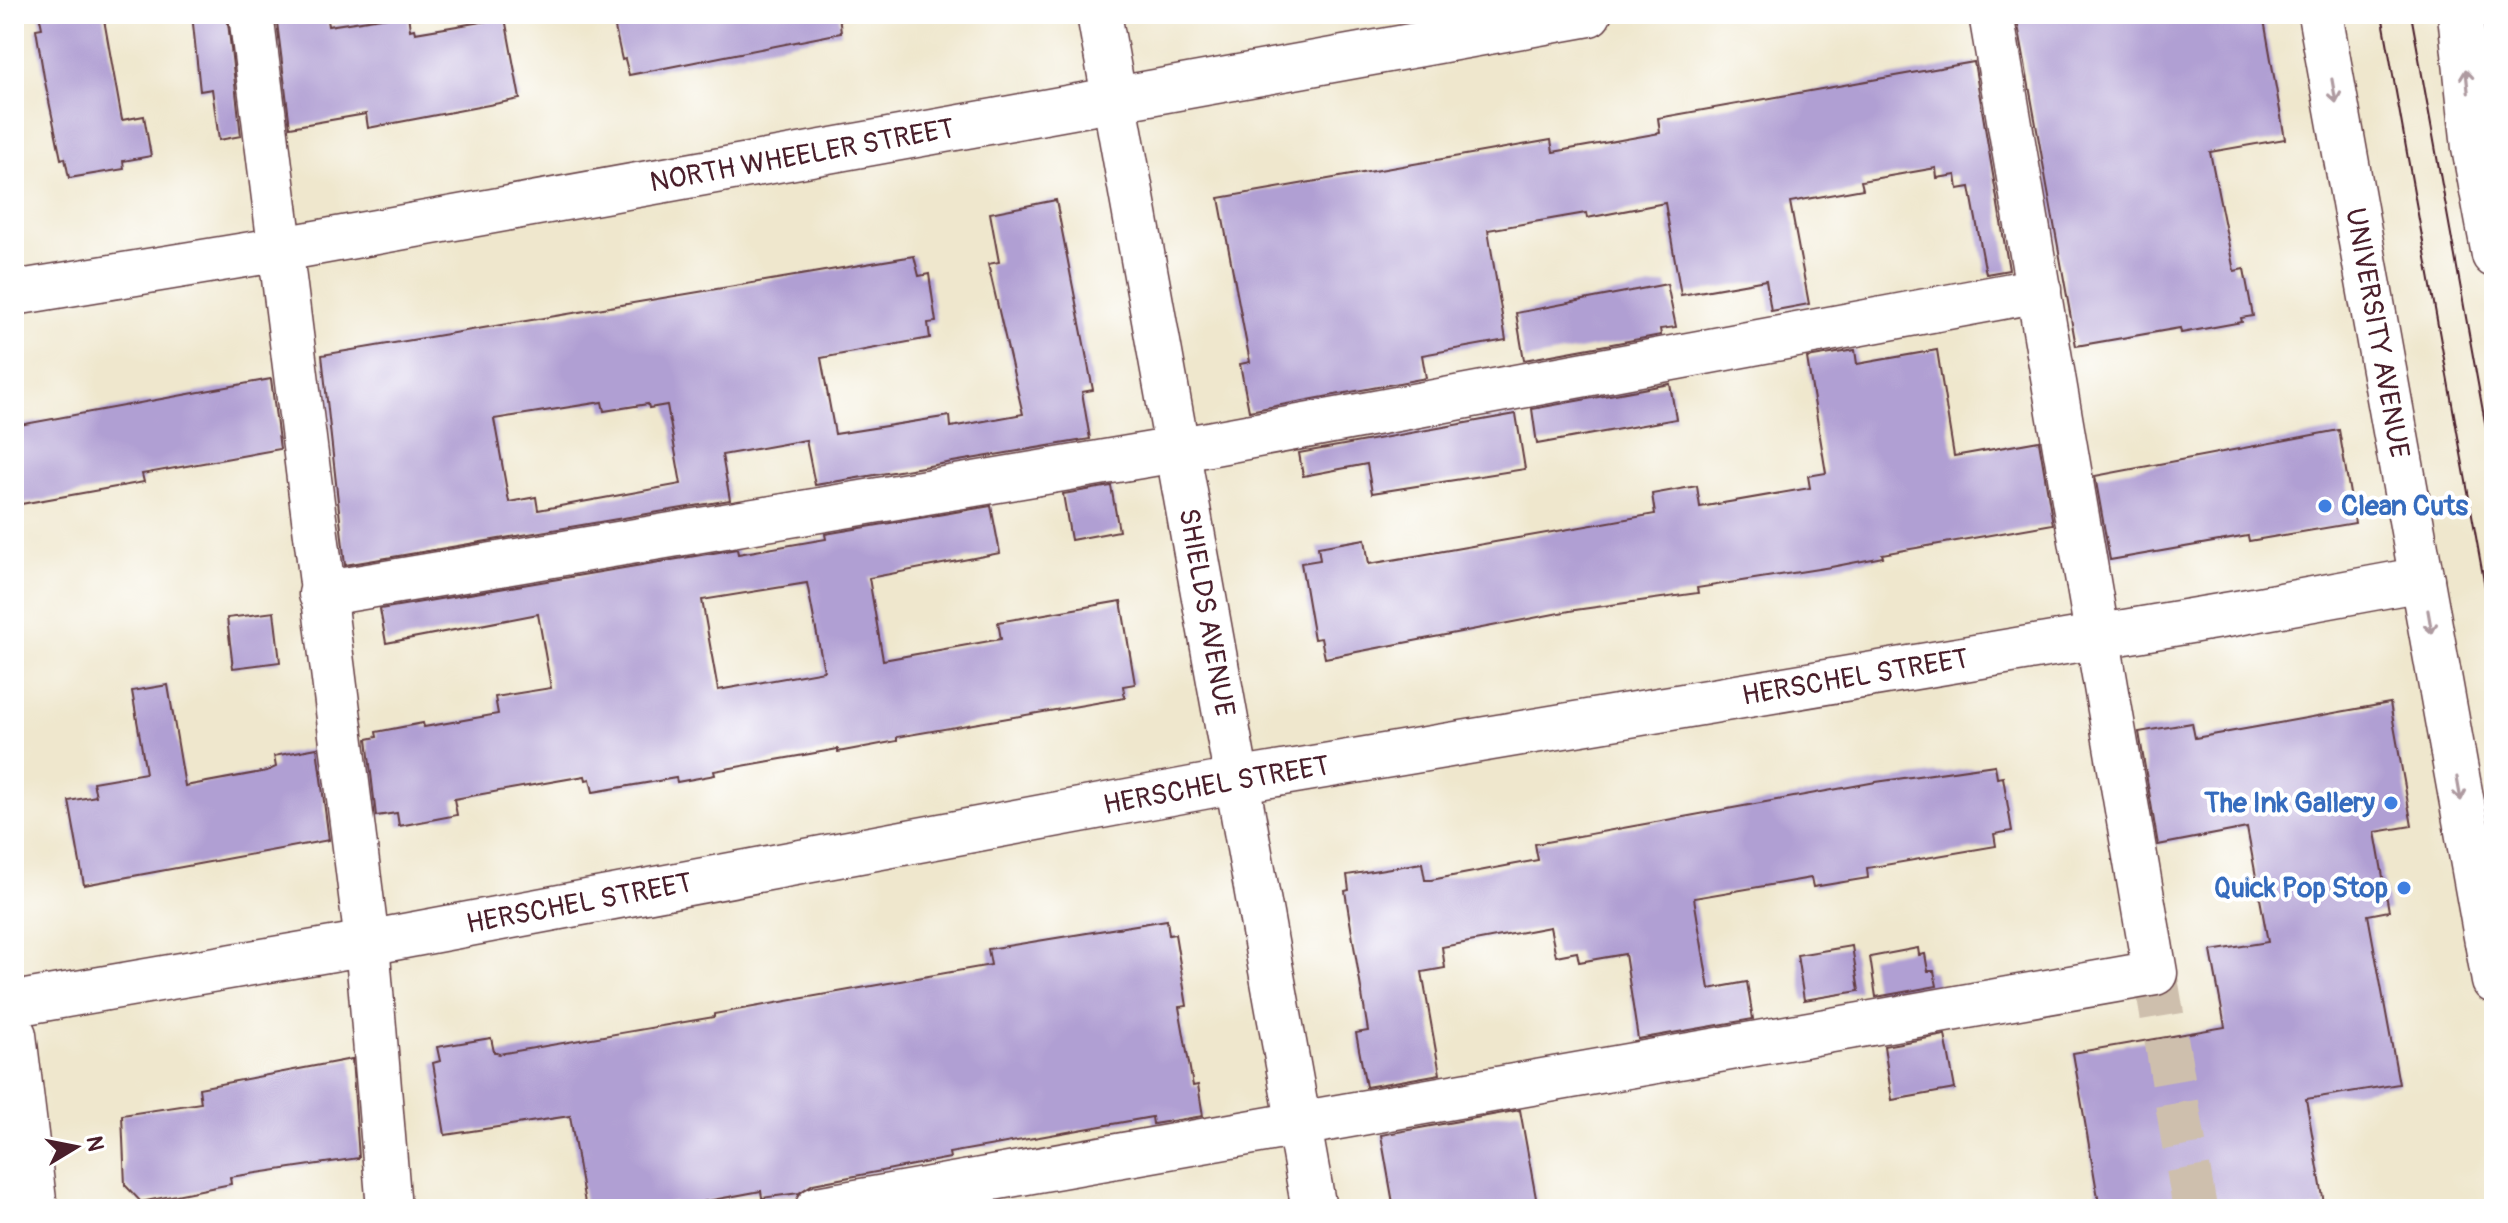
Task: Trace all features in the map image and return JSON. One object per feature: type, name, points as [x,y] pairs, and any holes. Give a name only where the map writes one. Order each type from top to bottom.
[{"type":"street","points":[[251,14],[282,249],[321,594],[367,943],[389,1209]]},
{"type":"street","name":"SHIELDS AVENUE","points":[[1099,14],[1314,1209]]},
{"type":"street","name":"NORTH WHEELER STREET","points":[[14,293],[282,249],[1589,14]]},
{"type":"street","points":[[817,1209],[2155,973],[1991,14]]},
{"type":"street","name":"UNIVERSITY AVENUE","points":[[2320,14],[2494,981]]},
{"type":"street","points":[[2460,14],[2474,148],[2494,255]]},
{"type":"street","points":[[321,594],[1176,450],[2039,290]]},
{"type":"street","name":"HERSCHEL STREET","points":[[14,1004],[367,943],[1235,781],[2232,614],[2422,579]]},
{"type":"street","points":[[14,1035],[35,1209]]},
{"type":"building","points":[[39,14],[103,14],[122,120],[144,116],[151,156],[123,161],[124,169],[69,178],[65,158],[61,159],[44,77],[36,29],[42,28]]},
{"type":"building","points":[[192,14],[227,14],[241,136],[219,140],[212,89],[200,91]]},
{"type":"building","points":[[276,14],[326,14],[328,26],[408,14],[410,30],[414,29],[415,33],[505,18],[520,99],[368,128],[366,114],[290,127]]},
{"type":"building","points":[[612,14],[839,14],[841,33],[629,75],[625,59],[622,60]]},
{"type":"building","points":[[2016,14],[2263,14],[2285,139],[2210,152],[2234,271],[2244,269],[2253,316],[2241,318],[2242,322],[2181,333],[2180,328],[2076,346]]},
{"type":"building","points":[[1974,62],[2009,270],[1986,274],[1970,187],[1958,189],[1956,175],[1937,178],[1936,168],[1861,181],[1863,189],[1790,202],[1809,304],[1771,311],[1766,280],[1681,295],[1665,203],[1587,218],[1586,213],[1488,230],[1506,340],[1422,355],[1426,378],[1249,411],[1240,364],[1250,362],[1219,198],[1551,140],[1553,152],[1660,133],[1658,118]]},
{"type":"building","points":[[1056,200],[1093,390],[1082,392],[1090,439],[815,485],[806,440],[722,455],[730,500],[345,565],[322,355],[914,256],[919,276],[929,274],[936,322],[928,323],[930,338],[821,358],[835,434],[950,416],[951,427],[1023,414],[988,264],[999,262],[990,213]],"holes":[[[602,402],[604,411],[648,404],[649,408],[667,405],[681,484],[538,510],[536,497],[509,502],[494,419]]]},
{"type":"building","points":[[1667,284],[1676,327],[1660,329],[1661,335],[1524,360],[1516,313]]},
{"type":"building","points":[[1855,350],[1857,364],[1937,350],[1954,456],[2039,441],[2053,524],[1882,554],[1883,557],[1831,567],[1697,588],[1698,593],[1575,610],[1325,658],[1321,638],[1314,639],[1301,563],[1320,560],[1318,547],[1365,539],[1369,564],[1655,514],[1652,494],[1697,486],[1700,507],[1810,488],[1808,476],[1826,473],[1807,358]]},
{"type":"building","points":[[271,379],[280,449],[142,474],[144,482],[21,504],[14,464],[14,426]]},
{"type":"building","points":[[1670,384],[1676,419],[1537,444],[1532,409]]},
{"type":"building","points":[[1516,414],[1525,469],[1372,493],[1367,464],[1303,476],[1299,453]]},
{"type":"building","points":[[2339,430],[2355,523],[2249,541],[2248,536],[2110,560],[2095,476]]},
{"type":"building","points":[[1111,486],[1119,531],[1071,540],[1063,494]]},
{"type":"building","points":[[991,506],[1000,553],[869,578],[883,660],[1001,639],[998,622],[1121,601],[1135,684],[1123,686],[1125,698],[897,737],[897,741],[838,752],[838,749],[714,771],[715,775],[677,782],[676,778],[593,792],[590,779],[586,780],[585,776],[454,799],[457,815],[399,826],[397,813],[376,816],[367,739],[377,737],[376,732],[498,714],[495,697],[551,688],[538,614],[386,643],[380,609],[737,549],[738,554],[826,539],[825,534]],"holes":[[[807,583],[824,671],[718,690],[702,600]]]},
{"type":"building","points":[[274,612],[280,662],[233,668],[227,618]]},
{"type":"building","points":[[168,685],[185,786],[267,771],[276,767],[274,756],[317,748],[329,840],[84,885],[69,801],[96,796],[93,782],[146,773],[132,691]]},
{"type":"building","points":[[2390,703],[2412,826],[2375,832],[2389,911],[2368,915],[2399,1084],[2306,1099],[2325,1209],[2100,1209],[2073,1053],[2225,1027],[2211,951],[2268,942],[2247,828],[2158,845],[2139,732],[2192,723],[2195,738]]},
{"type":"building","points":[[1995,765],[1997,778],[2003,777],[2012,831],[1994,834],[1996,846],[1867,868],[1868,878],[1813,887],[1811,878],[1694,898],[1709,989],[1747,982],[1753,1019],[1638,1039],[1625,954],[1579,962],[1577,952],[1556,956],[1550,927],[1442,947],[1445,968],[1422,972],[1440,1074],[1366,1087],[1356,1033],[1368,1031],[1345,891],[1349,890],[1347,875],[1422,863],[1425,880],[1431,880],[1538,860],[1535,844],[1876,782]]},
{"type":"building","points":[[1167,920],[1169,935],[1175,934],[1187,1006],[1179,1007],[1193,1086],[1198,1085],[1203,1116],[1153,1124],[1152,1117],[949,1153],[950,1158],[813,1184],[799,1193],[762,1198],[761,1191],[675,1207],[674,1202],[636,1209],[586,1209],[570,1116],[445,1135],[433,1063],[440,1061],[437,1047],[491,1038],[494,1052],[499,1054],[714,1017],[714,1014],[991,965],[988,949]]},
{"type":"building","points":[[1852,946],[1859,991],[1804,1000],[1797,955]]},
{"type":"building","points":[[1918,948],[1919,955],[1925,954],[1928,971],[1934,971],[1937,986],[1876,997],[1870,957]]},
{"type":"building","points":[[1945,1035],[1955,1089],[1892,1100],[1884,1046]]},
{"type":"building","points":[[352,1059],[359,1158],[230,1177],[231,1184],[141,1202],[125,1185],[122,1115],[201,1103],[199,1088]]},
{"type":"building","points":[[1520,1110],[1538,1209],[1394,1209],[1381,1135]]},
{"type":"tunnel","points":[[2155,973],[2195,1209]]},
{"type":"tram line","points":[[2382,14],[2494,637]]},
{"type":"tram line","points":[[2411,14],[2494,472]]},
{"type":"place","name":"Clean Cuts","points":[[2325,506]]},
{"type":"place","name":"The Ink Gallery","points":[[2391,803]]},
{"type":"place","name":"Quick Pop Stop","points":[[2404,888]]}]
